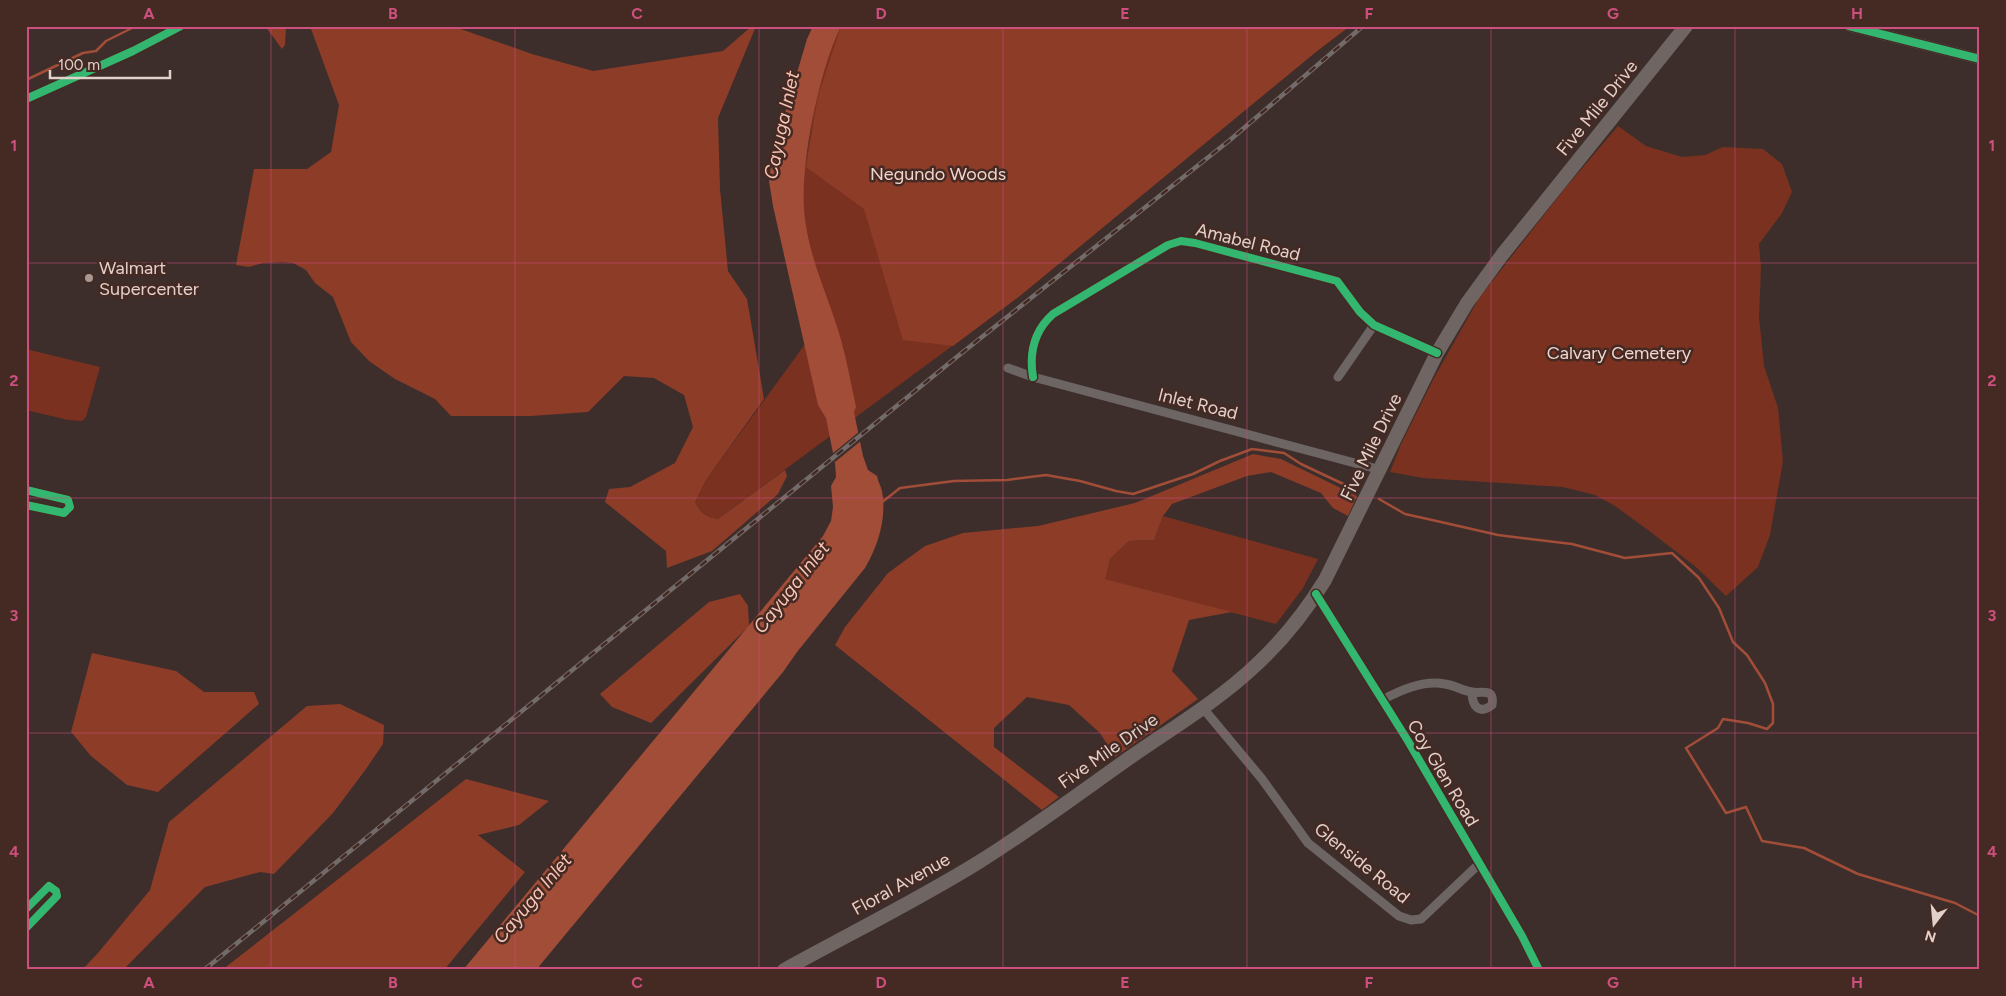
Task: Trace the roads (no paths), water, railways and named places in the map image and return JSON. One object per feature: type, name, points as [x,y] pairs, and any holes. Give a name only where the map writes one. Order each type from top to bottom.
[{"type":"main road","name":"Five Mile Drive","points":[[1033,827],[1202,707],[1256,666],[1281,640],[1316,594],[1343,547],[1437,353],[1467,303],[1502,255],[1686,26]]},
{"type":"main road","name":"Floral Avenue","points":[[784,970],[910,902],[1033,827]]},
{"type":"street","points":[[26,99],[133,51],[180,26]]},
{"type":"street","points":[[1849,26],[1980,59]]},
{"type":"street","name":"Amabel Road","points":[[1033,377],[1032,349],[1037,334],[1044,322],[1053,314],[1168,245],[1181,241],[1195,243],[1337,281],[1360,312],[1374,325],[1437,353]]},
{"type":"street","points":[[1338,378],[1374,325]]},
{"type":"street","name":"Inlet Road","points":[[1008,368],[1033,377],[1381,470]]},
{"type":"street","points":[[26,490],[68,500],[70,507],[64,513],[26,505]]},
{"type":"street","name":"Coy Glen Road","points":[[1316,594],[1382,700],[1522,936],[1539,970]]},
{"type":"street","points":[[1382,700],[1396,692],[1431,683],[1449,684],[1472,692]]},
{"type":"street","name":"Glenside Road","points":[[1202,707],[1262,779],[1308,843],[1399,916],[1411,920],[1421,919],[1479,864]]},
{"type":"street","points":[[26,909],[49,886],[56,892],[57,896],[26,928]]},
{"type":"water","name":"Cayuga Inlet","points":[[813,26],[841,26],[825,68],[812,121],[805,175],[805,219],[811,250],[845,356],[856,407],[854,412],[863,456],[868,470],[877,476],[882,491],[882,521],[874,550],[865,568],[783,672],[536,970],[463,970],[823,536],[831,521],[833,507],[831,486],[836,477],[835,463],[826,418],[818,405],[769,181],[772,157],[807,39]]},
{"type":"waterway","points":[[26,80],[83,53],[96,51],[106,41],[136,26]]},
{"type":"waterway","points":[[881,503],[900,488],[954,481],[1007,480],[1046,475],[1133,494],[1193,474],[1252,449],[1284,453],[1301,464],[1356,490]]},
{"type":"waterway","points":[[1379,499],[1405,514],[1498,535],[1572,544],[1625,558],[1672,553],[1699,578],[1719,608],[1733,642],[1747,655],[1765,683],[1773,704],[1773,723],[1767,729],[1748,723],[1723,719],[1718,728],[1686,748],[1726,813],[1746,807],[1762,841],[1804,848],[1858,874],[1955,903],[1980,916]]},
{"type":"railway","points":[[204,970],[958,356],[1230,140],[1363,26]]},
{"type":"place","name":"Walmart Supercenter","points":[[89,278]]},
{"type":"park label","name":"Negundo Woods","points":[[938,174]]},
{"type":"park label","name":"Calvary Cemetery","points":[[1619,353]]}]
